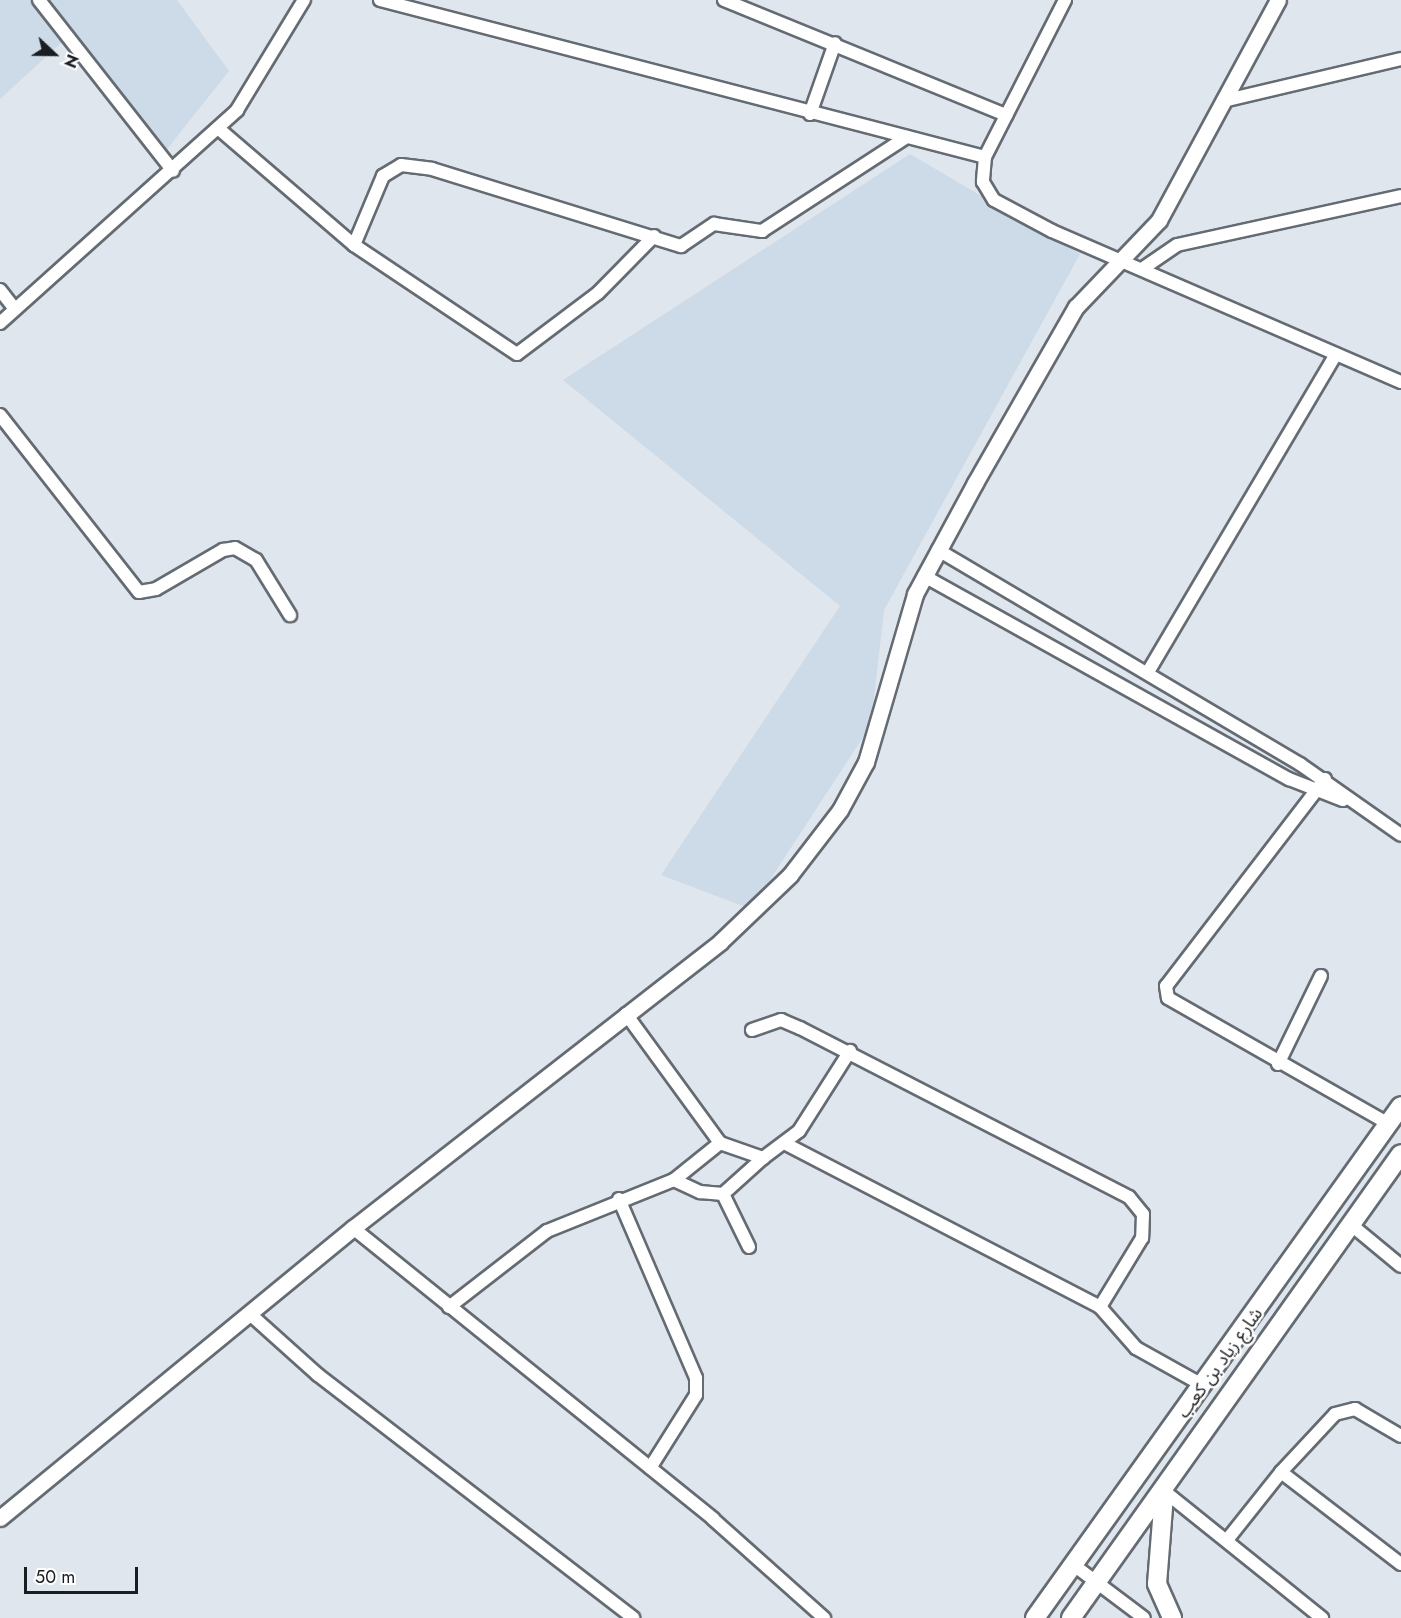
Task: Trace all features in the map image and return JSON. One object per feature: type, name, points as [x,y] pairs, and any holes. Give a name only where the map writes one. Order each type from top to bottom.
[{"type":"main road","name":"شارع زياد بن كعب","points":[[1035,1618],[1071,1563],[1204,1386],[1401,1106]]},
{"type":"main road","name":"شارع زياد بن كعب","points":[[1071,1618],[1164,1491],[1349,1223],[1401,1154]]},
{"type":"main road","points":[[1164,1491],[1156,1572],[1172,1618]]},
{"type":"street","points":[[39,0],[173,171]]},
{"type":"street","points":[[0,323],[219,129],[254,88],[304,0]]},
{"type":"street","points":[[380,0],[810,114],[985,157]]},
{"type":"street","points":[[724,0],[1006,115]]},
{"type":"street","points":[[1065,0],[985,157],[983,182],[1002,206],[1401,382]]},
{"type":"street","points":[[0,1518],[353,1228],[758,909],[840,810],[874,744],[904,624],[924,576],[1076,307],[1158,220],[1278,0]]},
{"type":"street","points":[[810,114],[834,43]]},
{"type":"street","points":[[1223,101],[1401,59]]},
{"type":"street","points":[[219,129],[354,245],[517,354],[598,293],[654,236]]},
{"type":"street","points":[[354,245],[383,176],[401,165],[432,169],[681,246],[714,224],[762,231],[907,137]]},
{"type":"street","points":[[1142,269],[1177,246],[1401,196]]},
{"type":"street","points":[[0,290],[15,309]]},
{"type":"street","points":[[1148,672],[1336,354]]},
{"type":"street","points":[[0,415],[139,592],[156,589],[223,550],[235,548],[256,560],[290,615]]},
{"type":"street","points":[[938,550],[1148,672],[1325,779],[1346,800],[1401,835]]},
{"type":"street","points":[[924,576],[1316,792],[1346,800]]},
{"type":"street","points":[[1325,779],[1167,986],[1168,998],[1186,1013],[1389,1124]]},
{"type":"street","points":[[1278,1064],[1321,976]]},
{"type":"street","points":[[626,1014],[720,1143],[764,1158]]},
{"type":"street","points":[[752,1030],[781,1020],[850,1052],[1107,1183],[1137,1203],[1144,1221],[1142,1238],[1100,1307]]},
{"type":"street","points":[[674,1180],[700,1192],[723,1194],[784,1143],[813,1114],[850,1052]]},
{"type":"street","points":[[449,1307],[547,1232],[619,1199],[674,1180],[720,1143]]},
{"type":"street","points":[[784,1143],[1100,1307],[1136,1348],[1204,1386]]},
{"type":"street","points":[[723,1194],[749,1247]]},
{"type":"street","points":[[619,1199],[696,1378],[696,1395],[650,1468]]},
{"type":"street","points":[[1349,1223],[1401,1266]]},
{"type":"street","points":[[353,1228],[650,1468],[825,1618]]},
{"type":"street","points":[[250,1314],[318,1375],[633,1618]]},
{"type":"street","points":[[1227,1540],[1281,1472],[1335,1414],[1355,1409],[1401,1436]]},
{"type":"street","points":[[1281,1472],[1401,1564]]},
{"type":"street","points":[[1164,1491],[1322,1618]]},
{"type":"street","points":[[1071,1563],[1144,1618]]},
{"type":"shaded area","points":[[0,0],[177,0],[229,71],[160,158],[61,43],[0,99]]},
{"type":"shaded area","points":[[910,154],[1080,254],[884,610],[871,725],[751,909],[661,875],[840,606],[563,380]]}]
